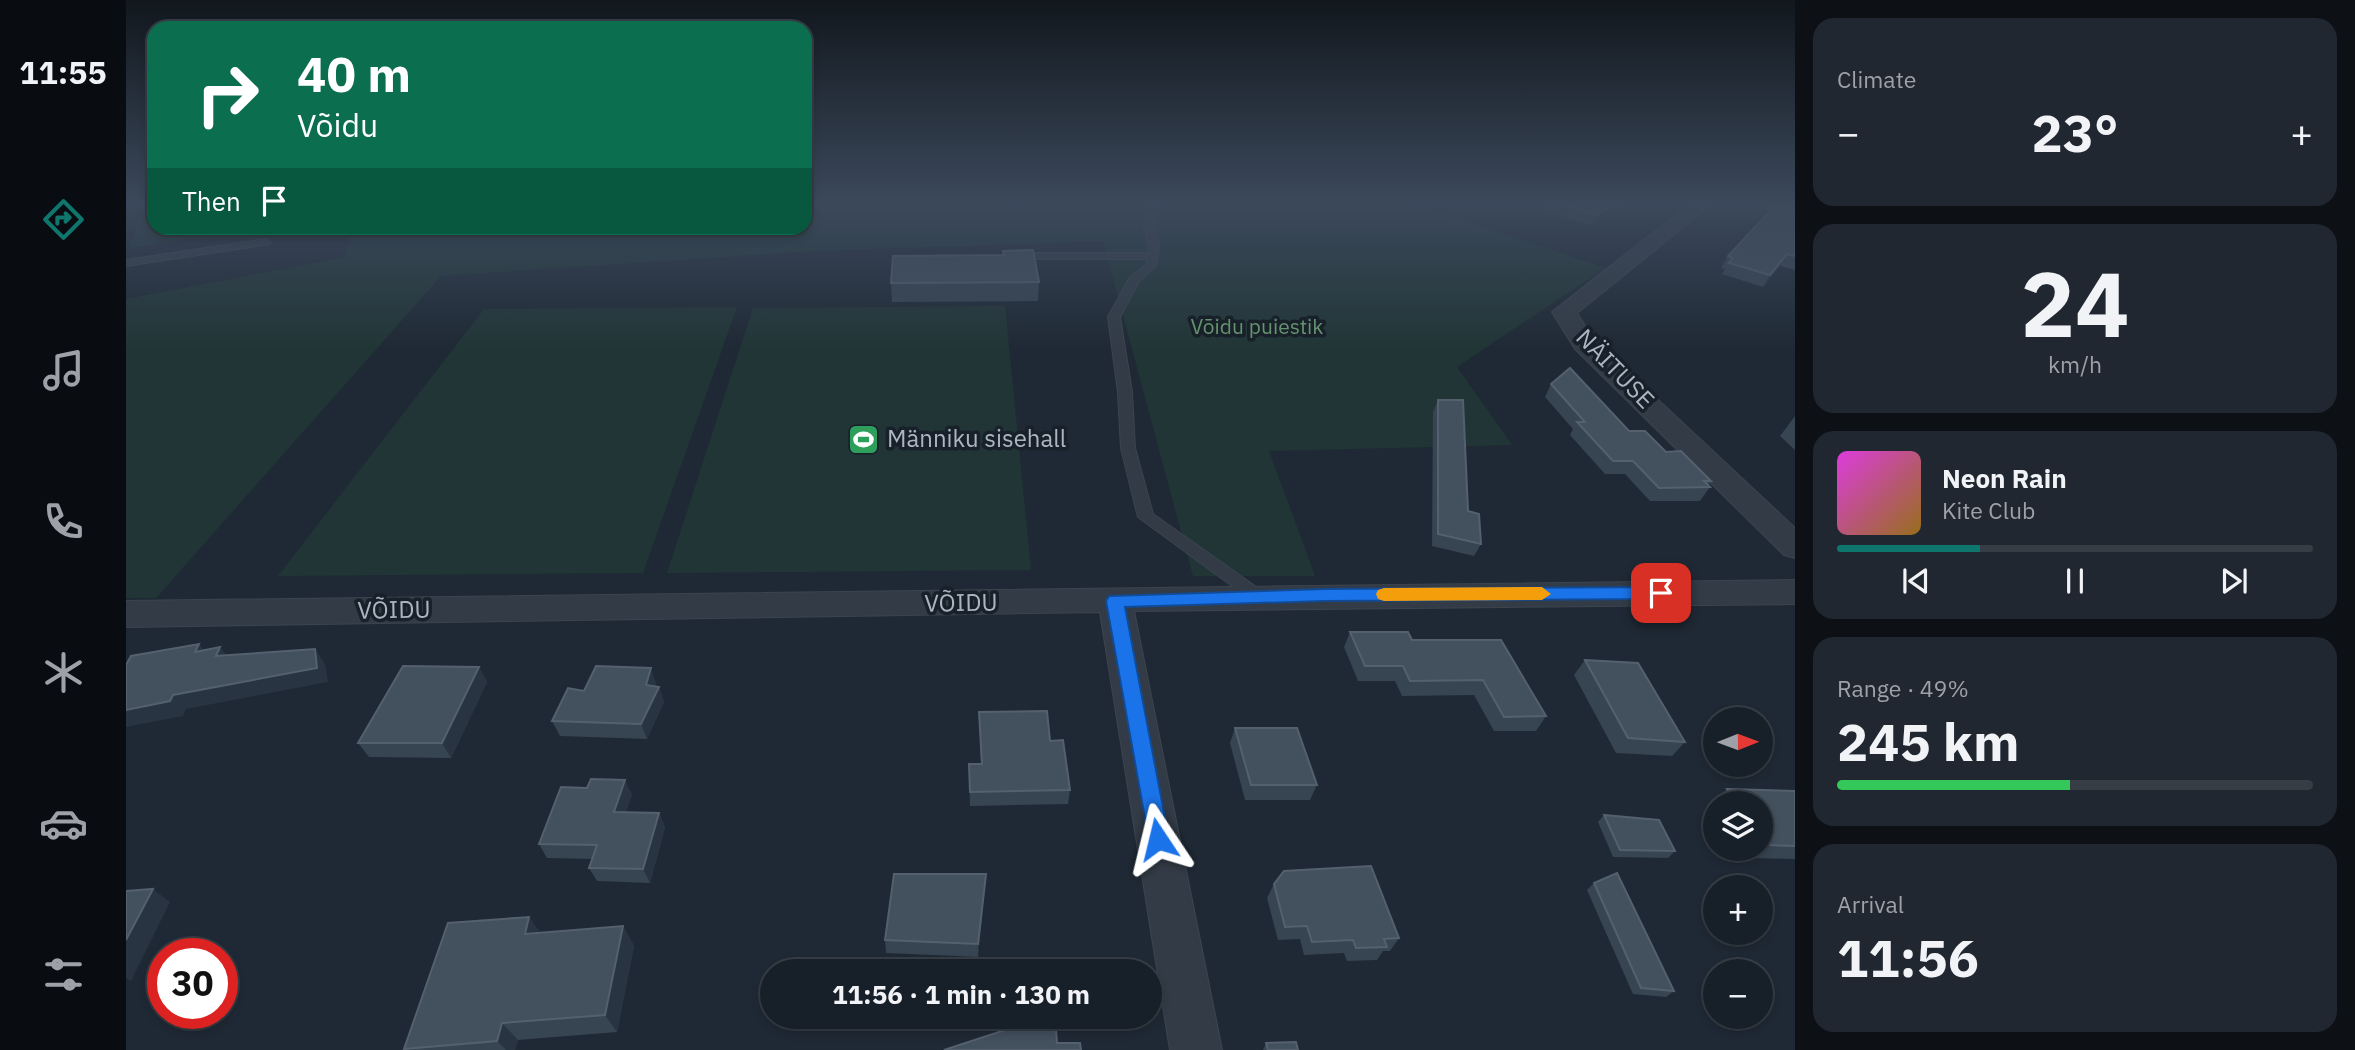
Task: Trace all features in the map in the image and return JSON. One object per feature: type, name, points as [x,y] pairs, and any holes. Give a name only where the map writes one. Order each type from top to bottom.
[{"type":"street","name":"NÄITUSE","points":[[1641,252],[1564,312],[1584,344],[1795,547]]},
{"type":"street","name":"VÕIDU","points":[[126,614],[1115,601],[1325,595],[1795,592]]},
{"type":"street","points":[[1115,601],[1196,1050]]},
{"type":"lane","points":[[126,263],[199,252]]},
{"type":"lane","points":[[1153,252],[1151,266],[1134,279],[1114,317],[1125,392],[1128,448],[1146,517],[1260,598]]},
{"type":"lane","points":[[1003,256],[1152,256]]},
{"type":"green space","name":"Võidu puiestik","points":[[347,252],[796,252],[441,276],[156,598],[126,598],[126,299],[346,257]]},
{"type":"green space","name":"Võidu puiestik","points":[[1106,252],[1558,252],[1605,268],[1457,367],[1512,445],[1269,451],[1315,576],[1193,576]]},
{"type":"green space","name":"Männiku sisehall","points":[[1005,306],[1031,570],[667,573],[753,308]]},
{"type":"green space","points":[[737,307],[643,573],[278,576],[484,309]]},
{"type":"building","points":[[1003,252],[1033,252],[1039,282],[891,283],[893,256],[1004,255]]},
{"type":"building","points":[[1732,252],[1795,252],[1795,256],[1787,254],[1770,275],[1729,263],[1733,258],[1728,256]]},
{"type":"building","points":[[1570,368],[1629,431],[1645,431],[1666,452],[1681,451],[1711,481],[1704,481],[1710,487],[1659,488],[1633,461],[1613,461],[1577,422],[1585,422],[1551,384]]},
{"type":"building","points":[[1438,400],[1463,400],[1468,511],[1479,514],[1481,544],[1438,534]]},
{"type":"building","points":[[1350,632],[1408,632],[1412,640],[1501,640],[1546,716],[1504,717],[1483,680],[1410,681],[1403,666],[1365,666]]},
{"type":"building","points":[[199,644],[195,652],[220,647],[216,656],[315,649],[317,668],[173,695],[170,701],[126,710],[126,665],[131,656]]},
{"type":"building","points":[[1585,660],[1638,663],[1685,742],[1628,738]]},
{"type":"building","points":[[403,666],[479,667],[442,743],[358,743]]},
{"type":"building","points":[[596,666],[651,668],[646,685],[659,687],[641,724],[552,721],[568,688],[584,691]]},
{"type":"building","points":[[1047,711],[1050,741],[1063,740],[1070,790],[970,792],[969,764],[982,764],[979,712]]},
{"type":"building","points":[[1235,728],[1297,728],[1317,785],[1251,785]]},
{"type":"building","points":[[591,779],[625,780],[614,812],[659,813],[643,869],[589,868],[597,845],[539,844],[561,787],[587,788]]},
{"type":"building","points":[[1727,789],[1795,791],[1795,846],[1773,845],[1773,791]]},
{"type":"building","points":[[1604,815],[1659,820],[1675,851],[1620,850]]},
{"type":"building","points":[[1371,866],[1399,938],[1384,939],[1387,947],[1356,948],[1353,940],[1312,942],[1307,926],[1285,927],[1274,884],[1284,871]]},
{"type":"building","points":[[1617,873],[1674,991],[1641,988],[1594,883]]},
{"type":"building","points":[[894,874],[986,874],[978,944],[885,940]]},
{"type":"building","points":[[153,889],[126,940],[126,891]]},
{"type":"building","points":[[529,917],[525,934],[623,926],[605,1015],[502,1023],[497,1041],[404,1049],[448,923]]},
{"type":"building","points":[[1056,1029],[1057,1043],[1080,1043],[1081,1050],[944,1050],[1005,1030]]},
{"type":"building","points":[[1296,1042],[1298,1050],[1268,1050],[1266,1043]]},
{"type":"slow traffic","points":[[1384,594],[1542,594]]},
{"type":"place","name":"Männiku sisehall","points":[[864,439]]},
{"type":"route","points":[[1158,839],[1115,601],[1325,595],[1661,593]]}]
